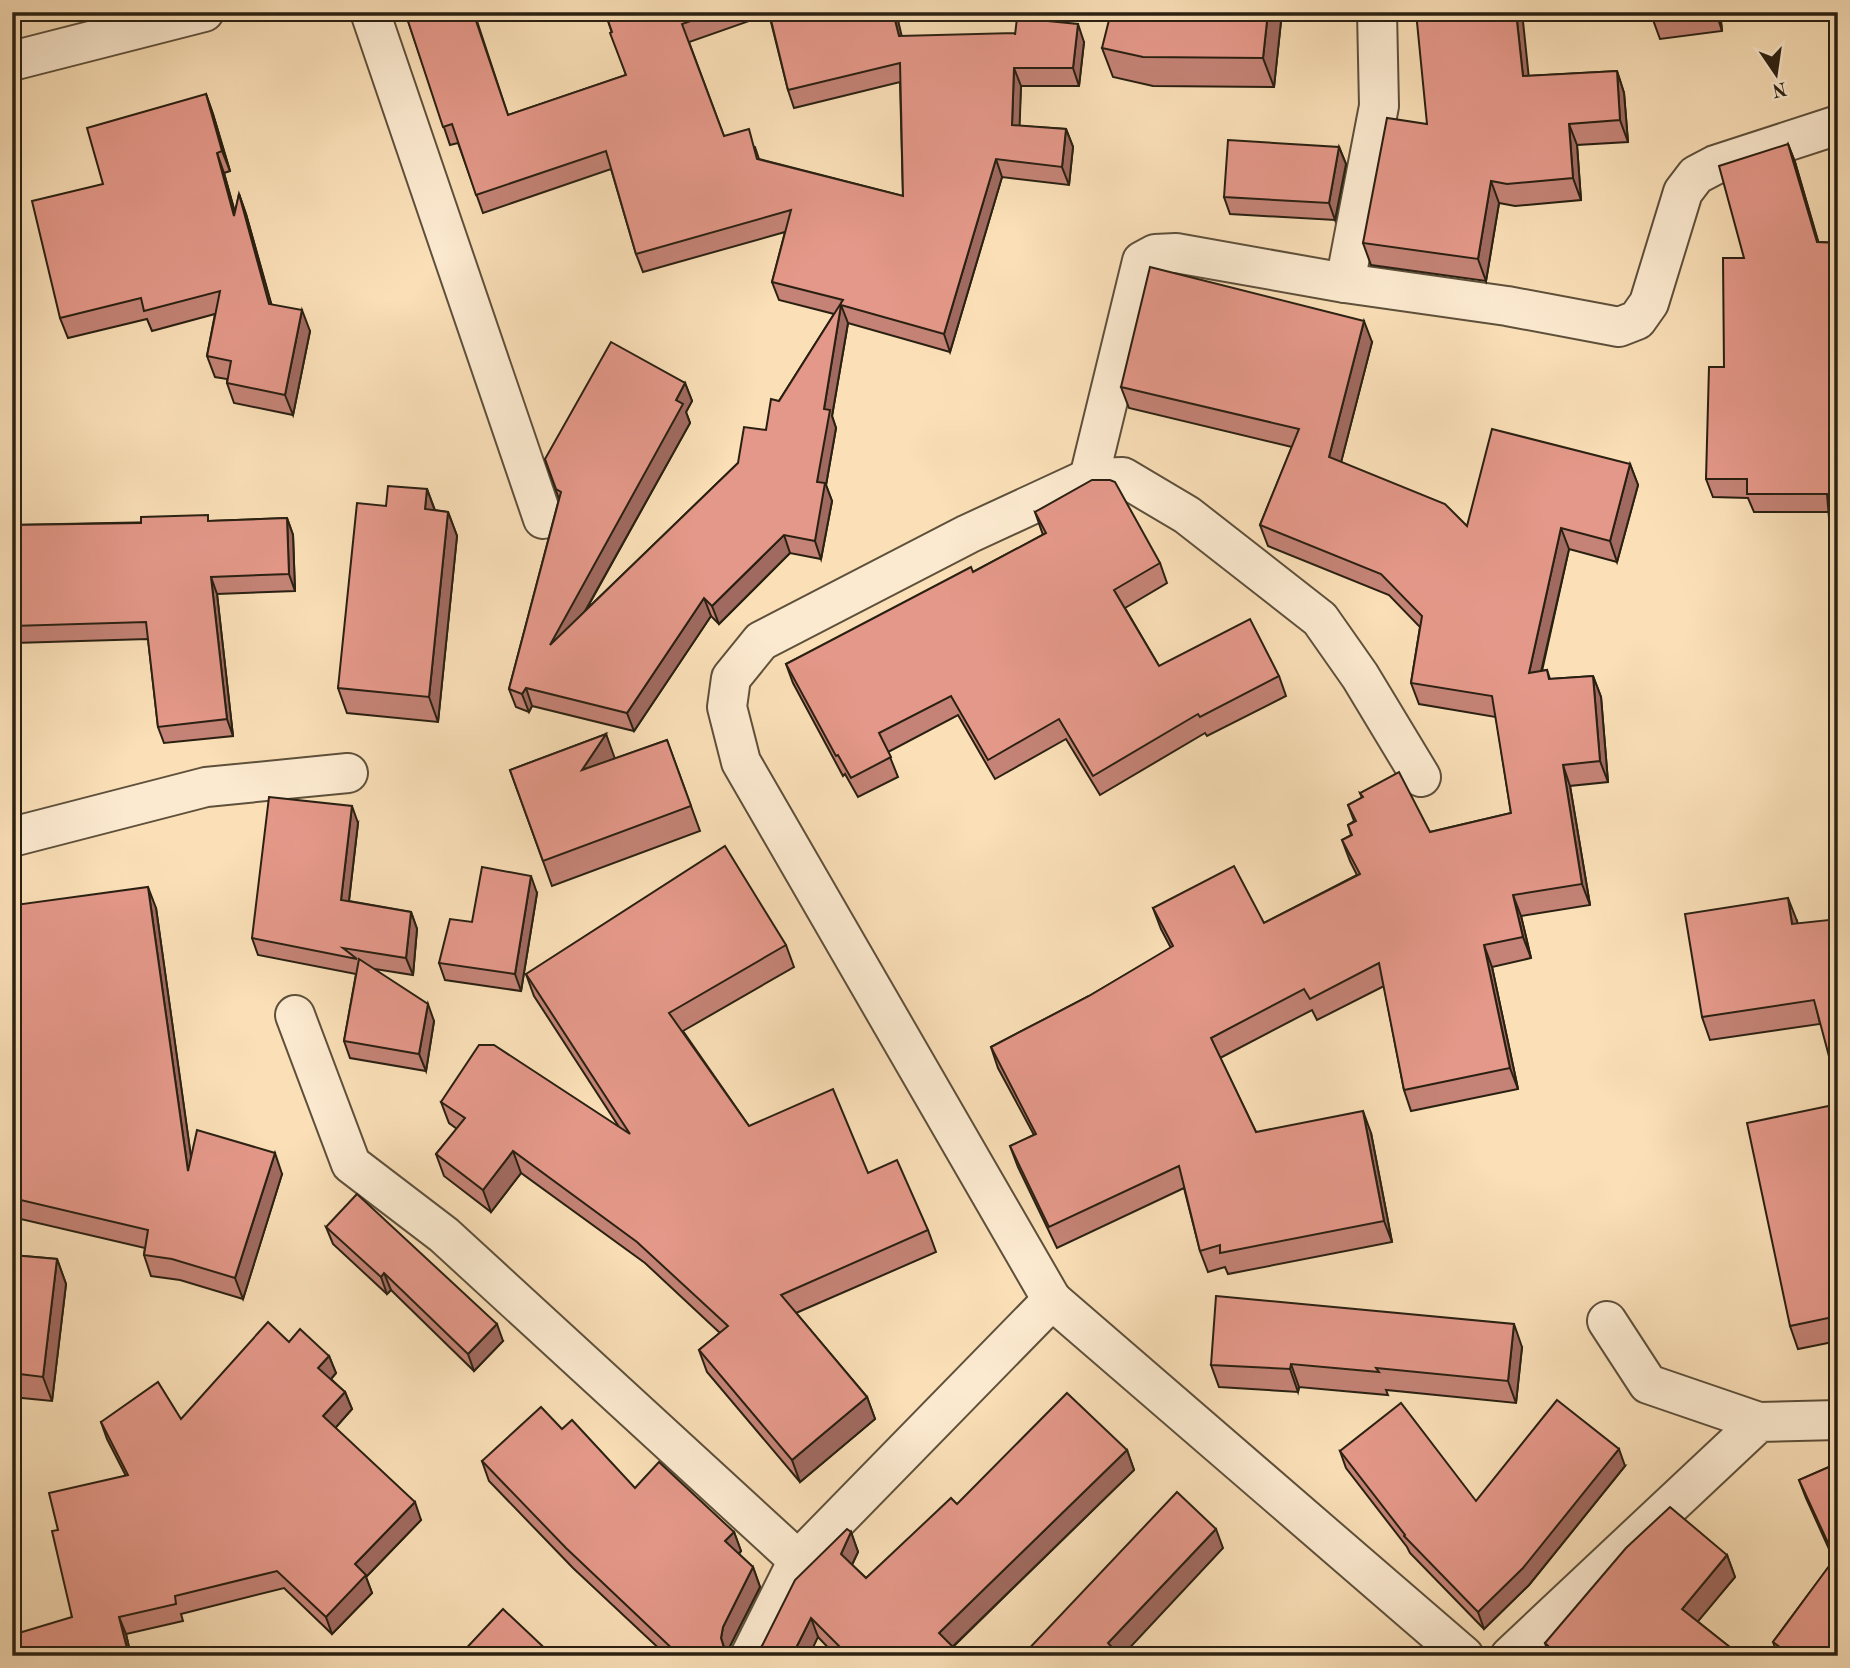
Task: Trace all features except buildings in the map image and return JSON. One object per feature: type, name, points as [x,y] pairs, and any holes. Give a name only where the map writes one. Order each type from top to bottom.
[{"type":"street","points":[[12,61],[204,12]]},
{"type":"street","points":[[370,12],[543,519]]},
{"type":"street","points":[[1345,283],[1379,106],[1377,12]]},
{"type":"street","points":[[1089,478],[1142,261],[1155,254],[1176,253],[1345,283],[1507,306],[1619,327],[1637,320],[1649,303],[1683,192],[1696,175],[1715,165],[1838,125]]},
{"type":"street","points":[[1421,777],[1360,676],[1320,619],[1187,515],[1123,477],[1089,478],[968,534],[761,641],[731,678],[727,707],[741,762],[1052,1300],[1464,1656]]},
{"type":"street","points":[[12,837],[206,787],[348,774]]},
{"type":"street","points":[[295,1015],[351,1164],[444,1235],[798,1560]]},
{"type":"street","points":[[750,1656],[798,1560],[1052,1300]]},
{"type":"street","points":[[1607,1321],[1648,1384],[1759,1422],[1838,1420]]},
{"type":"street","points":[[1510,1656],[1759,1422]]}]
